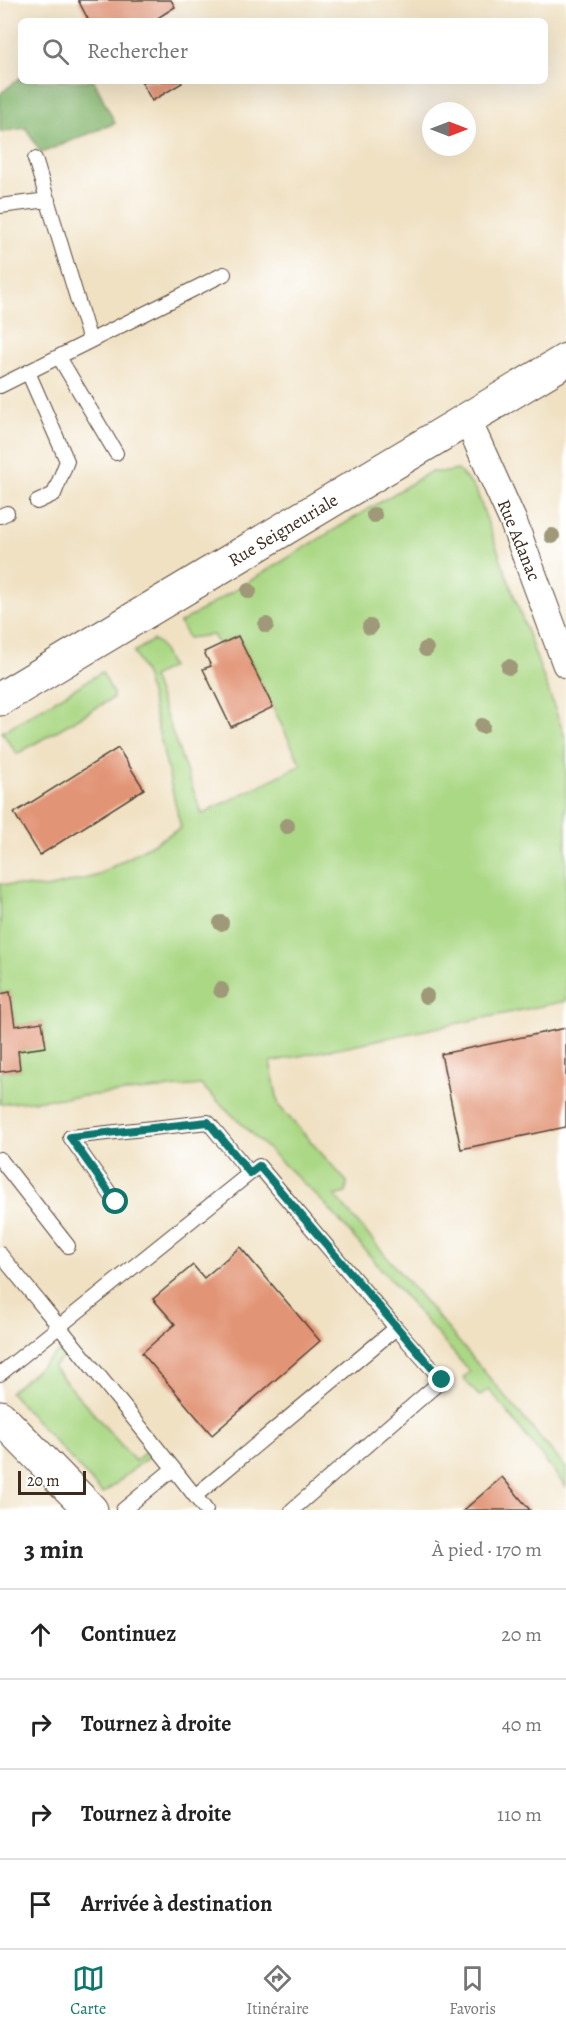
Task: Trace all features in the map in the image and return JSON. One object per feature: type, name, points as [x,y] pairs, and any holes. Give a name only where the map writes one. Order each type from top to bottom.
[{"type":"street","name":"Rue Seigneuriale","points":[[0,699],[566,360]]},
{"type":"street","name":"Rue Adanac","points":[[467,419],[560,627],[566,664]]},
{"type":"street","points":[[0,1417],[92,1510]]},
{"type":"lane","points":[[35,159],[90,341]]},
{"type":"lane","points":[[0,206],[48,200]]},
{"type":"lane","points":[[0,386],[224,274]]},
{"type":"lane","points":[[59,357],[116,453]]},
{"type":"lane","points":[[28,372],[67,461],[54,494],[37,502]]},
{"type":"lane","points":[[116,1202],[70,1137],[208,1122],[250,1173]]},
{"type":"lane","points":[[0,1159],[68,1246]]},
{"type":"lane","points":[[0,1374],[259,1166],[442,1380],[291,1510]]},
{"type":"lane","points":[[0,1254],[206,1510]]},
{"type":"lane","points":[[195,1496],[396,1328]]},
{"type":"lane","points":[[123,1510],[173,1469]]},
{"type":"green space","points":[[18,79],[18,84],[96,84],[115,123],[41,153],[26,128],[0,132],[0,94]]},
{"type":"green space","points":[[458,470],[476,490],[566,740],[566,1001],[270,1062],[279,1106],[347,1182],[346,1193],[335,1196],[566,1468],[566,1487],[489,1389],[479,1396],[463,1378],[470,1372],[326,1205],[201,1085],[0,1104],[0,1072],[20,1069],[18,1051],[45,1046],[42,1022],[15,1026],[10,992],[0,994],[0,884],[47,888],[96,876],[181,828],[146,677],[134,652],[153,640],[159,643],[171,667],[152,677],[202,814],[301,765],[238,636],[219,645],[213,635],[188,638],[180,623],[430,472]]},
{"type":"green space","points":[[102,672],[113,693],[113,698],[17,754],[2,732]]},
{"type":"green space","points":[[63,1348],[68,1353],[53,1367],[135,1461],[149,1449],[152,1454],[103,1494],[10,1392]]},
{"type":"building","points":[[78,0],[171,0],[175,7],[158,18],[87,18]]},
{"type":"building","points":[[143,84],[180,84],[152,101]]},
{"type":"building","points":[[238,636],[273,707],[231,727],[203,669],[211,666],[204,652]]},
{"type":"building","points":[[118,748],[144,789],[40,855],[14,813]]},
{"type":"building","points":[[10,992],[15,1026],[42,1022],[46,1047],[18,1051],[20,1069],[0,1072],[0,994]]},
{"type":"building","points":[[566,1028],[566,1127],[461,1149],[441,1054]]},
{"type":"building","points":[[240,1247],[320,1341],[212,1435],[142,1353],[175,1324],[153,1299],[193,1265],[204,1278]]},
{"type":"building","points":[[502,1477],[530,1510],[464,1510]]},
{"type":"route","points":[[116,1202],[70,1137],[208,1122],[250,1173],[259,1166],[442,1380]]}]
